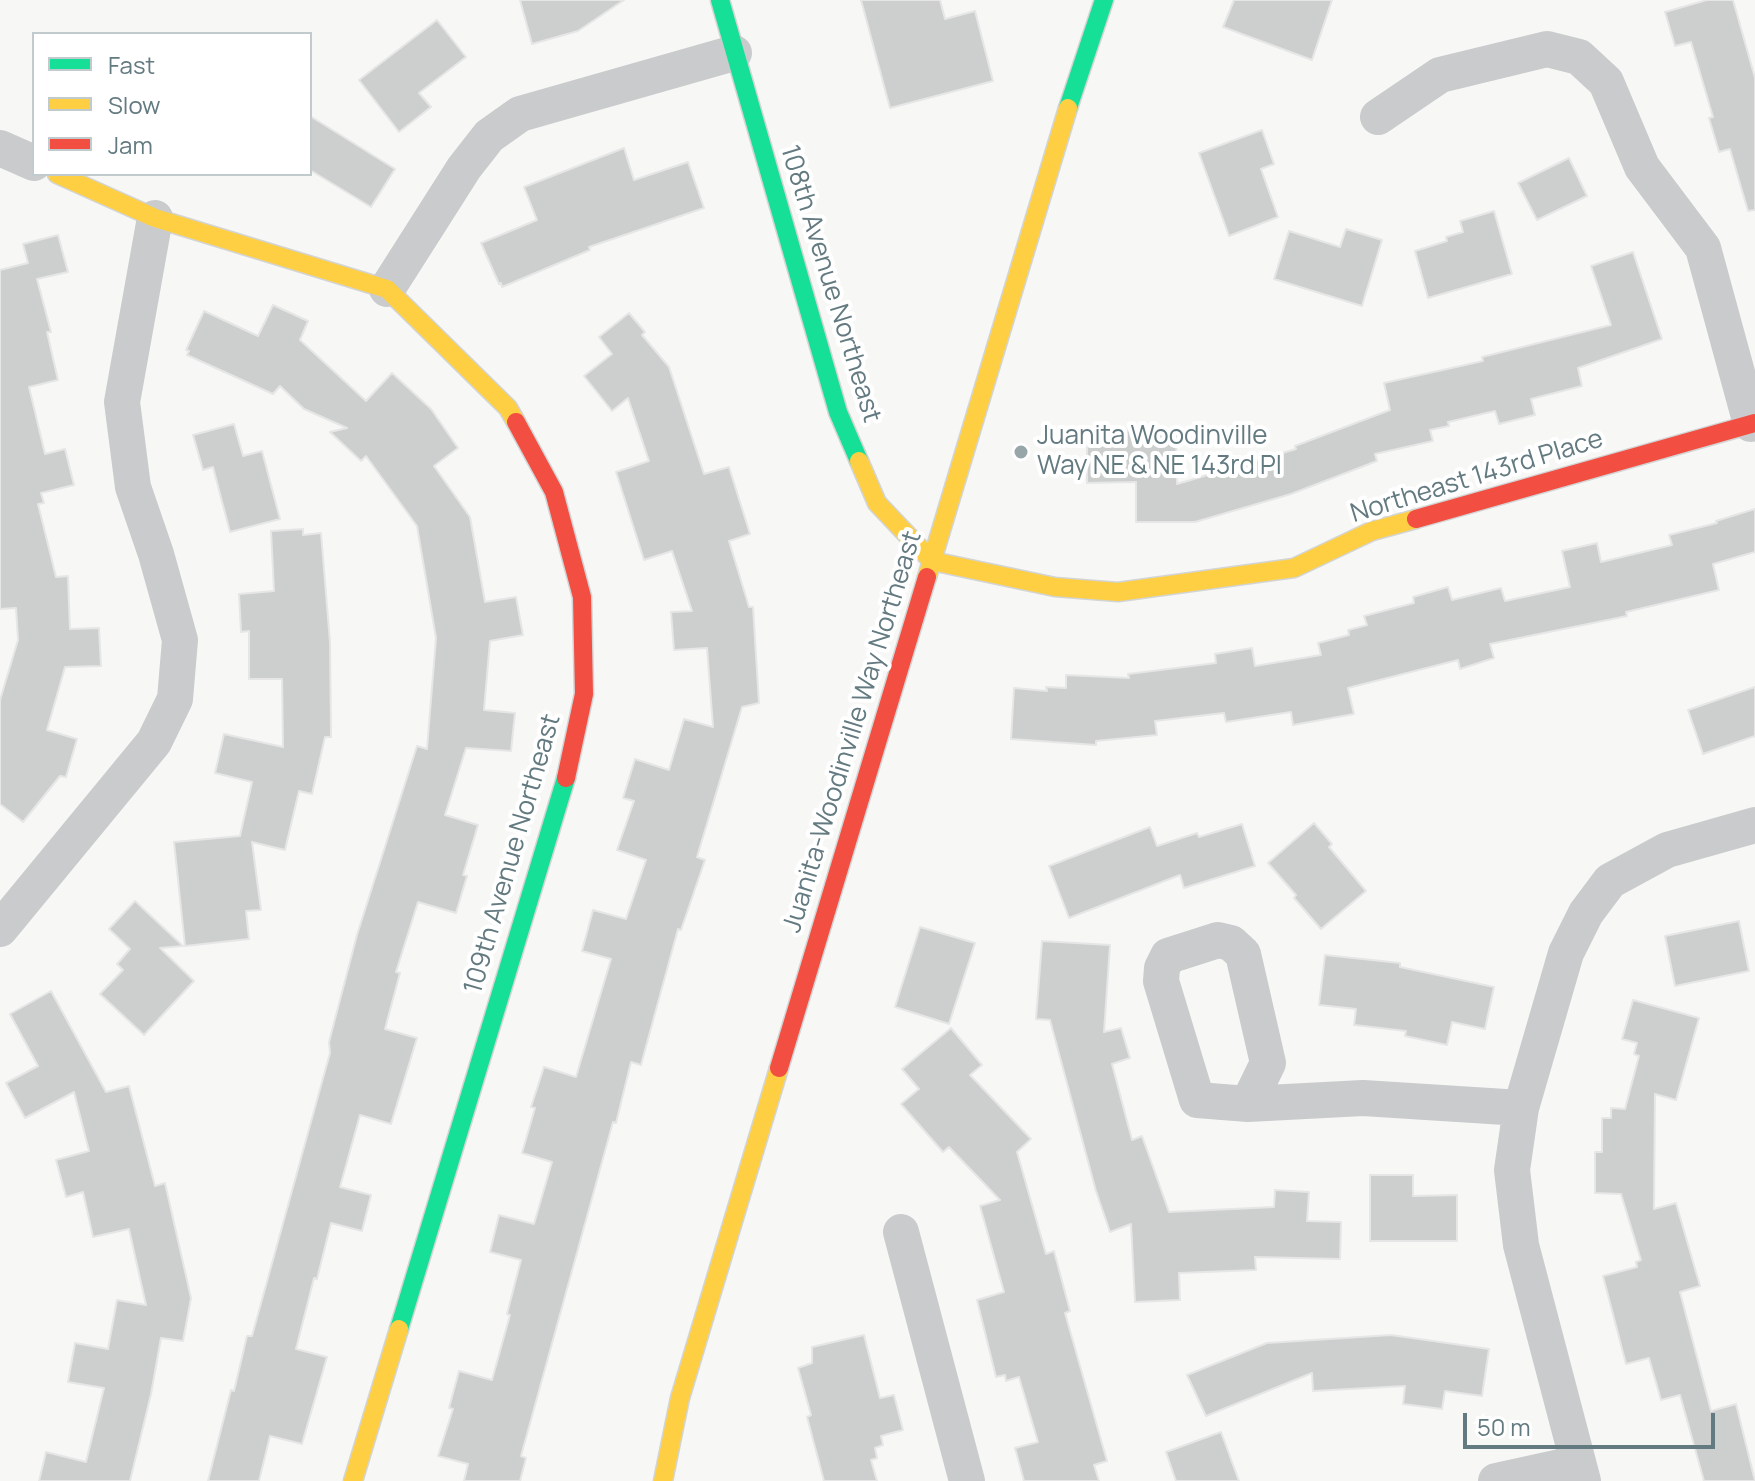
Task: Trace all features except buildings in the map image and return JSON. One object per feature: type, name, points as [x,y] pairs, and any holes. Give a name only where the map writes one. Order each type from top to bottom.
[{"type":"street","name":"108th Avenue Northeast","points":[[720,0],[838,412],[877,503],[932,561]]},
{"type":"street","name":"Juanita-Woodinville Way Northeast","points":[[663,1481],[680,1398],[1085,53],[1104,0]]},
{"type":"street","points":[[1378,117],[1440,75],[1547,49],[1579,57],[1606,82],[1642,167],[1703,248],[1753,424]]},
{"type":"street","points":[[387,289],[464,168],[489,136],[520,114],[734,53]]},
{"type":"street","points":[[0,148],[32,162]]},
{"type":"street","name":"109th Avenue Northeast","points":[[61,176],[155,218],[387,289],[508,408],[554,492],[582,597],[584,694],[569,768],[353,1481]]},
{"type":"street","points":[[0,929],[154,742],[175,699],[180,640],[133,487],[122,402],[155,218]]},
{"type":"street","name":"Northeast 143rd Place","points":[[932,561],[1055,587],[1118,592],[1294,568],[1372,531],[1753,424]]},
{"type":"street","points":[[1496,1481],[1581,1472],[1521,1245],[1512,1170],[1521,1108],[1566,953],[1586,913],[1610,881],[1667,850],[1755,825]]},
{"type":"street","points":[[1248,1104],[1363,1098],[1521,1108]]},
{"type":"street","points":[[901,1232],[967,1481]]},
{"type":"traffic: fast","points":[[720,0],[838,412],[859,461]]},
{"type":"traffic: fast","points":[[1068,108],[1104,0]]},
{"type":"traffic: fast","points":[[399,1329],[566,778]]},
{"type":"traffic: slow","points":[[927,577],[1068,108]]},
{"type":"traffic: slow","points":[[61,176],[155,218],[387,289],[508,408],[516,422]]},
{"type":"traffic: slow","points":[[859,461],[877,503],[932,561]]},
{"type":"traffic: slow","points":[[932,561],[1055,587],[1118,592],[1294,568],[1372,531],[1416,519]]},
{"type":"traffic: slow","points":[[663,1481],[680,1398],[779,1068]]},
{"type":"traffic: slow","points":[[353,1481],[399,1329]]},
{"type":"traffic: jam","points":[[516,422],[554,492],[582,597],[584,694],[566,778]]},
{"type":"traffic: jam","points":[[1416,519],[1755,423]]},
{"type":"traffic: jam","points":[[779,1068],[927,577]]},
{"type":"place","name":"Juanita Woodinville Way NE & NE 143rd Pl","points":[[1021,452]]}]
